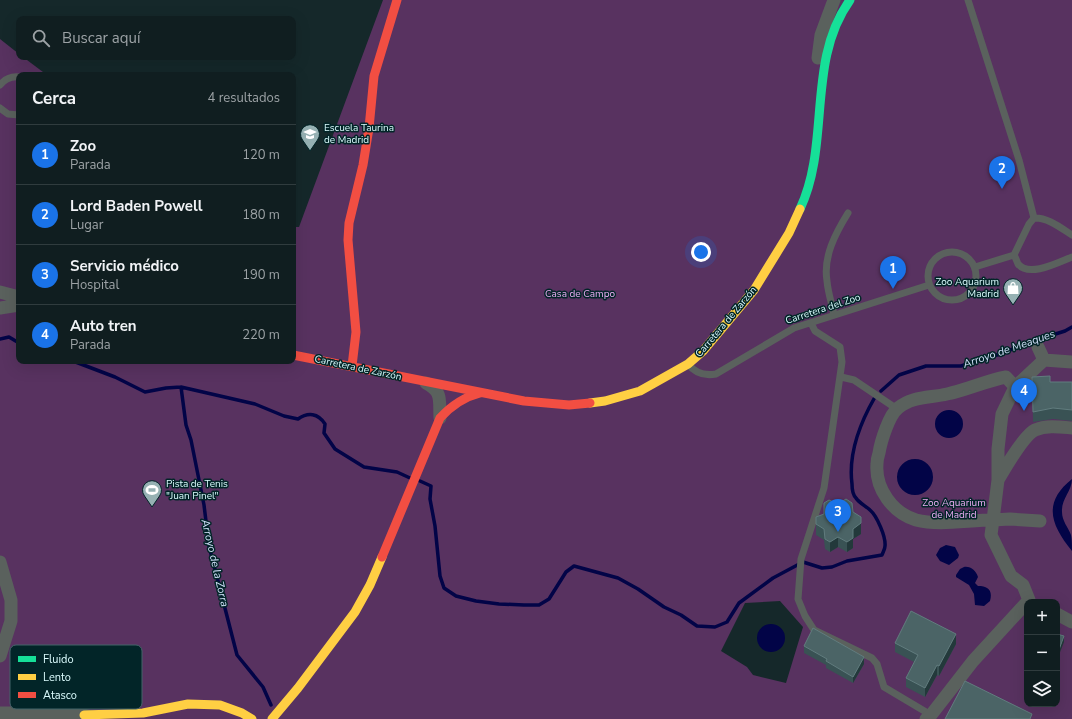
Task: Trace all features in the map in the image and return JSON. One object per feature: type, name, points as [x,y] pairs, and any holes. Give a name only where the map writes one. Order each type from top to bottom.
[{"type":"street","points":[[352,366],[356,332],[348,240],[349,223],[363,165],[369,128],[374,76],[397,0]]},
{"type":"street","name":"Carretera de Zarzón","points":[[818,122],[817,84],[821,35],[834,0]]},
{"type":"street","name":"Carretera de Zarzón","points":[[296,356],[529,402],[569,405],[604,400],[640,391],[688,364],[703,351],[754,290],[789,233],[805,199],[812,177],[816,150],[826,56],[833,31],[842,11],[850,0]]},
{"type":"street","points":[[0,292],[16,296]]},
{"type":"street","points":[[0,308],[16,305]]},
{"type":"street","points":[[1038,347],[1044,360]]},
{"type":"street","points":[[1031,599],[1023,585],[1011,576],[991,535],[998,480],[998,449],[1002,414],[1015,387],[1044,360],[1072,362]]},
{"type":"street","points":[[1015,387],[1006,377],[990,380],[947,394],[912,400],[897,409],[886,427],[881,445],[877,465],[878,478],[884,496],[897,510],[916,520],[939,522],[1010,519],[1040,521]]},
{"type":"street","name":"Carretera de Zarzón","points":[[422,381],[437,391],[443,415]]},
{"type":"street","points":[[272,719],[298,688],[355,612],[370,585],[422,460],[452,395],[451,390],[448,387]]},
{"type":"street","points":[[443,415],[464,398],[480,393]]},
{"type":"street","points":[[998,480],[1022,443],[1034,430],[1054,426],[1072,428]]},
{"type":"street","points":[[0,562],[11,600],[10,621],[0,656]]},
{"type":"street","points":[[929,717],[973,661],[1024,609]]},
{"type":"street","points":[[1060,616],[1072,622]]},
{"type":"street","points":[[0,713],[52,713],[84,715],[143,713],[188,704],[220,705],[242,713],[252,719]]},
{"type":"street","points":[[84,715],[99,719]]},
{"type":"lane","points":[[968,0],[1019,160],[1034,218]]},
{"type":"lane","points":[[0,85],[6,79],[16,77]]},
{"type":"lane","points":[[1,112],[16,116]]},
{"type":"lane","points":[[834,315],[826,281],[827,262],[835,235],[848,214]]},
{"type":"lane","points":[[1034,218],[1048,221],[1072,235]]},
{"type":"lane","points":[[974,267],[1014,255],[1029,224],[1034,218]]},
{"type":"lane","points":[[944,253],[958,253],[965,256],[971,261],[974,267],[976,275],[975,283],[967,296],[960,300],[944,300],[937,296],[928,285],[928,269],[932,262],[944,253]]},
{"type":"lane","points":[[1014,255],[1019,264],[1025,269],[1034,270],[1072,257]]},
{"type":"lane","name":"Carretera del Zoo","points":[[688,364],[698,373],[712,375],[716,374],[786,332],[928,285]]},
{"type":"lane","points":[[811,323],[815,331],[840,347],[842,357],[841,377],[836,401],[824,488],[802,559],[798,599],[805,616],[814,630],[872,658],[877,664],[884,687],[929,717]]},
{"type":"lane","points":[[841,377],[854,380],[897,409]]},
{"type":"green space","name":"Casa de Campo","points":[[383,0],[1072,0],[1072,719],[0,719],[0,39],[16,52],[16,60],[27,60],[43,72],[16,72],[16,364],[296,364],[296,227],[299,227]],"holes":[[[780,601],[803,627],[786,683],[753,675],[747,667],[721,651],[745,603]]]},
{"type":"shaded area","points":[[949,410],[959,414],[963,424],[959,434],[949,438],[939,434],[935,424],[939,414]]},
{"type":"shaded area","points":[[915,459],[925,462],[930,467],[933,477],[930,487],[925,492],[915,495],[905,492],[900,487],[897,477],[900,467],[905,462]]},
{"type":"shaded area","points":[[1072,479],[1072,483],[1063,503],[1062,515],[1071,535],[1072,551],[1059,532],[1055,523],[1053,505],[1056,497]]},
{"type":"shaded area","points":[[946,545],[955,547],[959,555],[958,558],[949,565],[940,561],[936,555],[940,548]]},
{"type":"shaded area","points":[[964,567],[973,569],[976,573],[978,577],[975,583],[978,586],[989,589],[991,594],[990,601],[984,606],[975,605],[974,594],[969,585],[956,577],[960,569]]},
{"type":"shaded area","points":[[771,624],[781,628],[785,638],[781,648],[771,652],[761,648],[757,638],[761,628]]},
{"type":"building","points":[[1050,376],[1050,382],[1072,382],[1072,410],[1053,408],[1033,412],[1032,377]]},
{"type":"building","points":[[846,499],[852,503],[853,512],[861,517],[861,523],[853,529],[853,538],[847,542],[838,537],[830,542],[825,539],[824,529],[816,524],[816,517],[824,514],[824,503],[829,500],[838,504]]},
{"type":"building","points":[[911,611],[956,634],[925,688],[906,678],[918,655],[895,643]]},
{"type":"building","points":[[813,628],[864,657],[853,677],[826,661],[827,659],[804,646]]},
{"type":"building","points":[[1060,635],[1064,636],[1060,647]]},
{"type":"building","points":[[965,681],[1032,714],[1030,719],[945,719]]},
{"type":"waterway","name":"Arroyo de Meaques","points":[[881,391],[899,375],[926,366],[961,366],[1000,354],[1030,342],[1065,331],[1072,327]]},
{"type":"waterway","points":[[0,339],[9,337],[16,341]]},
{"type":"waterway","points":[[81,364],[115,377],[145,392],[181,387],[255,404],[284,416],[298,419],[305,415],[316,416],[325,424],[324,433],[335,449],[364,467],[397,472],[410,478]]},
{"type":"waterway","name":"Arroyo de la Zorra","points":[[181,387],[186,425],[191,440],[204,505],[209,546],[237,655],[263,687],[271,705]]},
{"type":"waterway","points":[[420,481],[431,486],[430,499],[435,526],[440,576],[444,588],[456,596],[476,601],[499,604],[539,605],[549,599],[566,572],[574,566],[618,578],[697,626],[715,627],[727,622],[739,603],[773,578],[803,562],[822,568],[832,567],[847,561],[882,555],[885,546],[883,532],[873,513],[854,495],[851,472],[856,439],[875,397]]},
{"type":"traffic: fast","points":[[800,209],[809,184],[815,158],[823,76],[828,49],[836,24],[850,0]]},
{"type":"traffic: slow","points":[[590,403],[605,401],[640,391],[688,364],[703,351],[754,290],[789,233],[800,209]]},
{"type":"traffic: slow","points":[[272,719],[298,688],[355,612],[370,585],[382,557]]},
{"type":"traffic: slow","points":[[84,715],[143,713],[188,704],[220,705],[242,713],[252,719]]},
{"type":"traffic: jam","points":[[352,366],[356,332],[348,240],[349,223],[363,165],[369,128],[374,76],[397,0]]},
{"type":"traffic: jam","points":[[296,356],[524,401],[569,405],[590,403]]},
{"type":"traffic: jam","points":[[382,557],[440,418],[458,402],[480,393]]},
{"type":"place","name":"Escuela Taurina de Madrid","points":[[310,151]]},
{"type":"place","name":"Lord Baden Powell","points":[[1002,189]]},
{"type":"place","name":"Zoo","points":[[893,289]]},
{"type":"place","name":"Zoo Aquarium Madrid","points":[[1013,305]]},
{"type":"place","name":"Auto tren","points":[[1024,411]]},
{"type":"place","name":"Pista de Tenis \"Juan Pinel\"","points":[[152,507]]},
{"type":"place","name":"Servicio médico","points":[[838,532]]},
{"type":"park label","name":"Zoo Aquarium de Madrid","points":[[954,508]]}]
